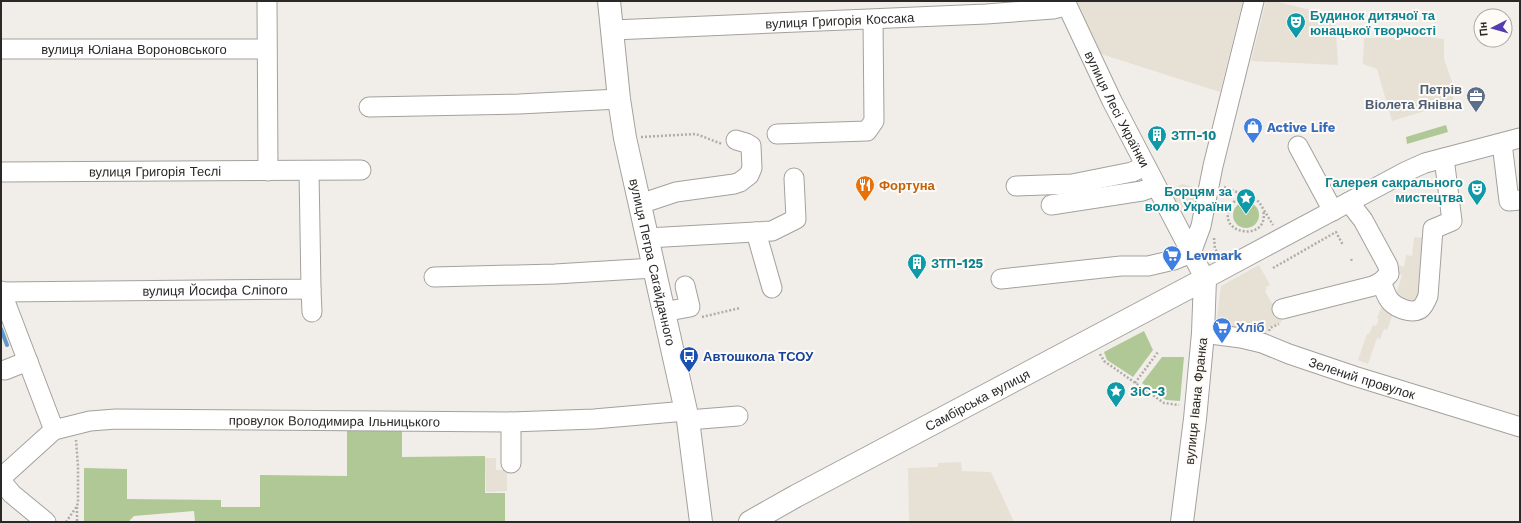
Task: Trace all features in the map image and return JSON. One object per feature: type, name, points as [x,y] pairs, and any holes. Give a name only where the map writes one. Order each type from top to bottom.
[{"type":"main road","name":"вулиця Петра Сагайдачного","points":[[609,1],[625,138],[687,416],[701,522]]},
{"type":"main road","name":"вулиця Івана Франка","points":[[1182,522],[1195,419],[1203,333],[1205,279]]},
{"type":"main road","name":"Самбірська вулиця","points":[[750,522],[1205,279]]},
{"type":"street","points":[[267,1],[268,171]]},
{"type":"street","points":[[1001,279],[1121,266],[1148,266],[1174,260],[1191,253],[1202,226],[1217,151],[1254,1]]},
{"type":"street","name":"вулиця Григорія Коссака","points":[[613,30],[1008,13],[1053,9],[1065,3]]},
{"type":"street","name":"вулиця Лесі Українки","points":[[1065,3],[1145,166],[1205,279]]},
{"type":"street","points":[[777,134],[867,131],[874,121],[873,20]]},
{"type":"street","name":"вулиця Юліана Вороновського","points":[[1,49],[267,49]]},
{"type":"street","points":[[369,107],[519,104],[620,99]]},
{"type":"street","points":[[1205,279],[1407,171],[1425,163],[1520,138]]},
{"type":"street","points":[[640,204],[676,192],[734,184],[745,179],[752,168],[751,146],[746,143],[730,142]]},
{"type":"street","points":[[1502,143],[1509,201],[1520,200]]},
{"type":"street","points":[[1282,309],[1373,286],[1381,282],[1389,274],[1388,266],[1363,220],[1341,206],[1298,146]]},
{"type":"street","points":[[1381,282],[1390,302],[1400,308],[1409,311],[1419,310],[1424,305],[1428,296],[1433,229],[1452,221],[1444,158]]},
{"type":"street","points":[[1016,186],[1072,184],[1132,172],[1145,166]]},
{"type":"street","name":"вулиця Григорія Теслі","points":[[1,172],[360,170]]},
{"type":"street","points":[[308,171],[312,312]]},
{"type":"street","points":[[647,238],[772,231],[796,219],[794,178]]},
{"type":"street","points":[[1051,205],[1142,191],[1156,186]]},
{"type":"street","points":[[756,232],[772,288]]},
{"type":"street","points":[[434,277],[555,274],[654,268]]},
{"type":"street","points":[[663,312],[690,307],[685,286]]},
{"type":"street","name":"вулиця Йосифа Сліпого","points":[[1,292],[311,289]]},
{"type":"street","points":[[1,292],[54,430]]},
{"type":"street","name":"Зелений провулок","points":[[1203,333],[1241,338],[1262,344],[1354,376],[1520,427]]},
{"type":"street","points":[[5,370],[28,361]]},
{"type":"street","name":"провулок Володимира Ільницького","points":[[1,479],[54,430],[90,420],[511,422],[687,416],[738,416]]},
{"type":"street","points":[[511,422],[511,463]]},
{"type":"street","points":[[1,479],[12,494],[46,522]]},
{"type":"path","points":[[634,137],[696,134],[730,142]]},
{"type":"path","points":[[1218,184],[1259,202],[1274,226],[1267,229]]},
{"type":"path","points":[[1249,197],[1238,199],[1230,207],[1228,213],[1229,219],[1235,229],[1246,232],[1257,228],[1263,219],[1262,207]]},
{"type":"path","points":[[1273,268],[1336,232],[1343,245]]},
{"type":"path","points":[[1214,238],[1215,249],[1218,253],[1222,254]]},
{"type":"path","points":[[697,318],[740,308]]},
{"type":"path","points":[[1262,344],[1270,328],[1284,322],[1282,309]]},
{"type":"path","points":[[1098,349],[1104,361],[1164,403],[1186,406]]},
{"type":"path","points":[[1135,383],[1158,352]]},
{"type":"path","points":[[75,424],[78,478],[77,522]]},
{"type":"path","points":[[66,522],[77,506]]},
{"type":"shaded area","points":[[1076,1],[1243,1],[1220,92],[1101,54]]},
{"type":"shaded area","name":"Будинок дитячої та юнацької творчості","points":[[1266,1],[1274,1],[1335,16],[1338,65],[1251,61]]},
{"type":"shaded area","points":[[1428,37],[1444,39],[1444,59],[1452,82],[1454,105],[1441,106],[1392,121],[1377,69],[1363,64],[1364,38]]},
{"type":"shaded area","points":[[1183,184],[1197,188],[1192,208],[1185,210],[1179,209],[1168,190]]},
{"type":"shaded area","points":[[1414,237],[1426,238],[1422,295],[1416,306],[1395,298],[1402,275],[1395,273],[1398,265],[1404,267],[1406,255],[1412,256]]},
{"type":"shaded area","points":[[1259,265],[1270,285],[1266,287],[1267,289],[1265,291],[1282,322],[1269,327],[1264,337],[1215,330],[1221,286]]},
{"type":"shaded area","points":[[1383,303],[1393,314],[1387,330],[1384,329],[1380,339],[1377,338],[1368,364],[1358,360],[1367,334],[1369,334],[1373,325],[1376,326],[1379,319],[1377,318]]},
{"type":"shaded area","points":[[485,458],[496,458],[496,470],[507,470],[507,491],[486,492]]},
{"type":"shaded area","points":[[961,462],[962,471],[991,472],[1014,522],[909,522],[908,468],[938,467],[938,463]]},
{"type":"green space","points":[[1446,125],[1448,132],[1407,144],[1406,137]]},
{"type":"green space","points":[[1246,202],[1255,206],[1259,215],[1255,224],[1246,228],[1237,224],[1233,215],[1237,206]]},
{"type":"green space","points":[[1144,331],[1153,350],[1133,377],[1107,360],[1104,352]]},
{"type":"green space","points":[[1162,357],[1184,357],[1180,401],[1166,400],[1142,383]]},
{"type":"green space","points":[[347,431],[402,431],[402,457],[485,456],[485,493],[505,493],[505,522],[195,522],[194,511],[134,516],[128,522],[84,522],[84,468],[127,469],[127,499],[221,500],[221,507],[260,507],[260,475],[347,476]]},
{"type":"waterway","points":[[1,329],[7,345]]},
{"type":"place","name":"Будинок дитячої та юнацької творчості","points":[[1296,39]]},
{"type":"place","name":"Петрів Віолета Янівна","points":[[1476,113]]},
{"type":"place","name":"Active Life","points":[[1253,144]]},
{"type":"place","name":"ЗТП-10","points":[[1157,152]]},
{"type":"place","name":"Фортуна","points":[[865,202]]},
{"type":"place","name":"Галерея сакрального мистецтва","points":[[1477,206]]},
{"type":"place","name":"Борцям за волю України","points":[[1246,215]]},
{"type":"place","name":"Levmark","points":[[1172,272]]},
{"type":"place","name":"ЗТП-125","points":[[917,280]]},
{"type":"place","name":"Хліб","points":[[1222,344]]},
{"type":"place","name":"Автошкола ТСОУ","points":[[689,373]]},
{"type":"place","name":"ЗіС-3","points":[[1116,408]]}]
